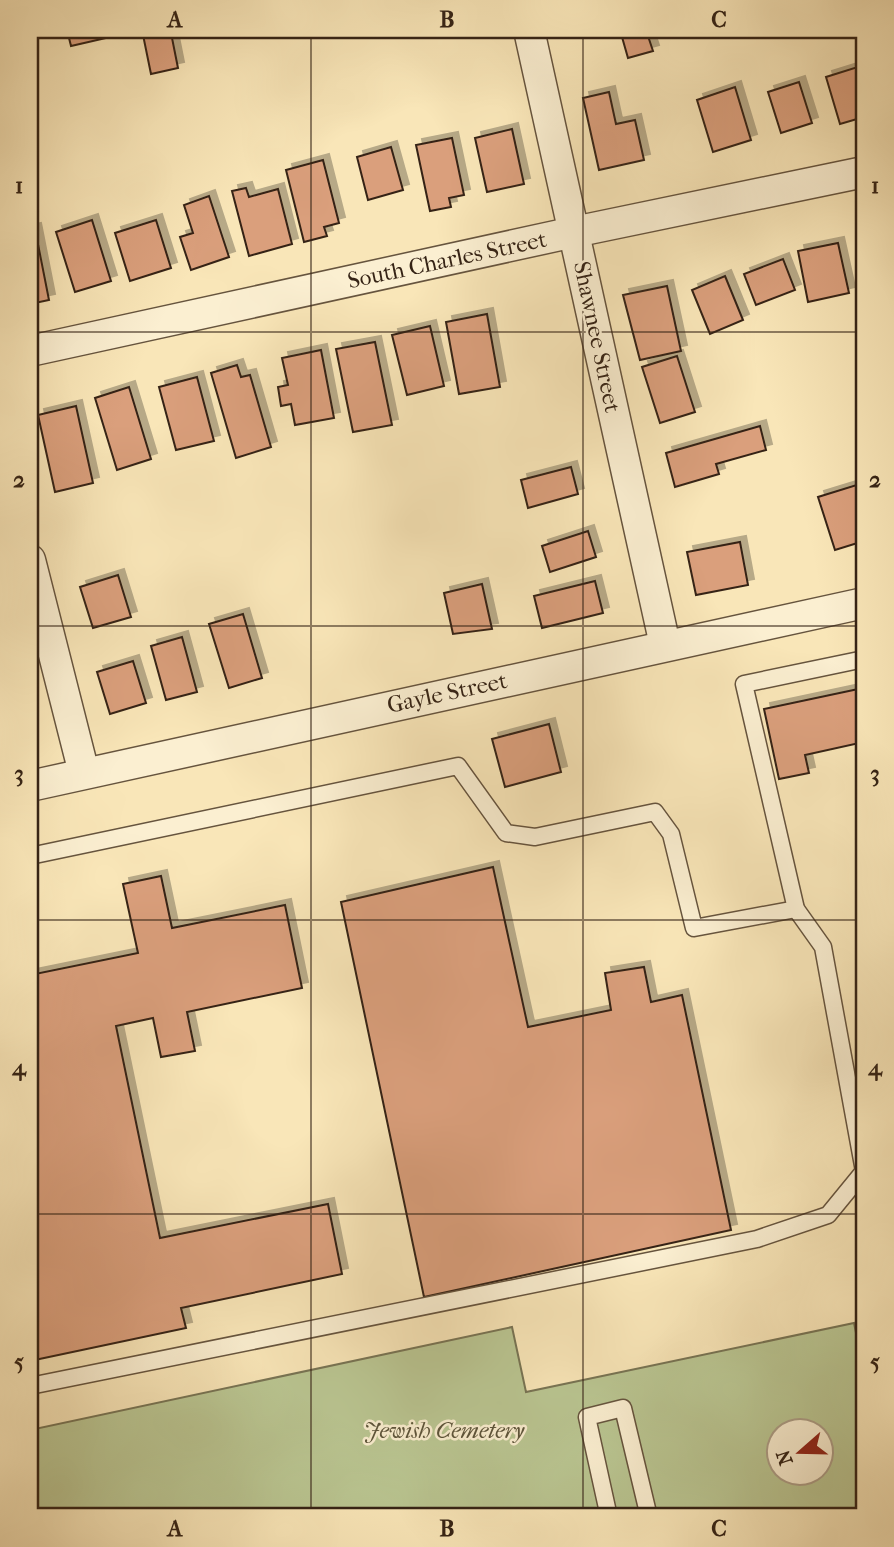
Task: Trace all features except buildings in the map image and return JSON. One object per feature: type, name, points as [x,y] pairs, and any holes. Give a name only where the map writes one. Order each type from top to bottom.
[{"type":"street","name":"Shawnee Street","points":[[530,30],[665,645]]},
{"type":"street","name":"South Charles Street","points":[[30,351],[574,232],[864,172]]},
{"type":"street","points":[[30,560],[84,774]]},
{"type":"street","name":"Gayle Street","points":[[30,786],[864,603]]},
{"type":"lane","points":[[30,1386],[757,1239],[828,1214],[864,1171],[822,947],[796,909],[744,684],[864,659]]},
{"type":"lane","points":[[30,856],[458,766],[506,833],[535,837],[655,812],[671,834],[694,928],[796,909]]},
{"type":"lane","points":[[609,1517],[587,1417],[623,1408],[649,1517]]},
{"type":"green space","name":"Jewish Cemetery","points":[[854,1323],[864,1372],[864,1517],[30,1517],[30,1430],[512,1327],[526,1392]]}]
